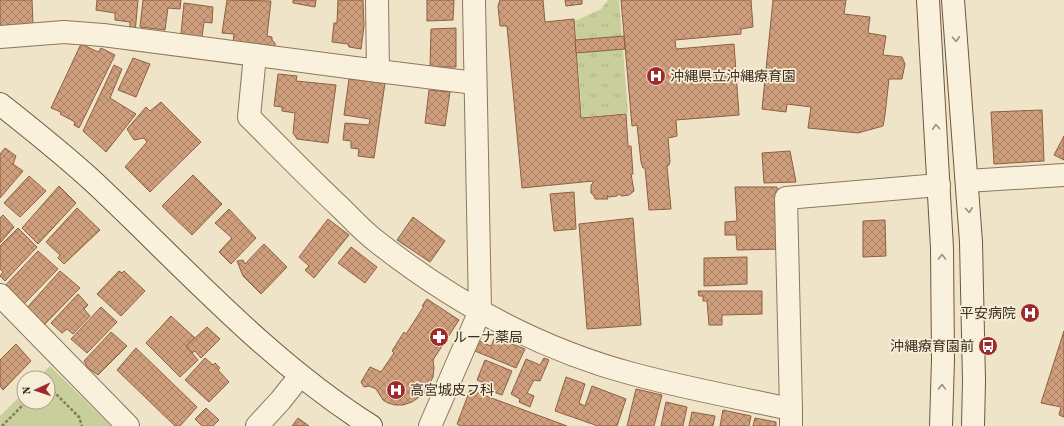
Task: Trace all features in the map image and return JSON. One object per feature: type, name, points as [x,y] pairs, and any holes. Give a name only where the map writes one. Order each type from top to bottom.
[{"type":"street","points":[[377,0],[378,70]]},
{"type":"street","points":[[430,426],[480,311],[474,0]]},
{"type":"street","points":[[928,0],[942,248],[943,312],[941,426]]},
{"type":"street","points":[[954,0],[971,242],[974,381],[973,426]]},
{"type":"street","points":[[0,36],[64,32],[103,35],[475,83]]},
{"type":"street","points":[[255,55],[249,117],[374,240],[421,275],[480,311],[528,336],[578,356],[632,374],[699,390],[791,418],[786,198],[939,185]]},
{"type":"street","points":[[0,104],[39,135],[97,186],[241,325],[300,376],[344,409],[371,426]]},
{"type":"street","points":[[966,181],[1064,175]]},
{"type":"street","points":[[0,295],[128,426]]},
{"type":"street","points":[[257,426],[300,376]]},
{"type":"path","points":[[56,394],[79,417],[82,426]]},
{"type":"path","points":[[2,426],[18,410]]},
{"type":"green space","points":[[608,0],[619,0],[628,113],[582,117],[575,21],[601,9]]},
{"type":"green space","points":[[50,366],[54,370],[46,370]]},
{"type":"green space","points":[[56,372],[111,426],[0,426],[0,416],[16,400],[16,410],[56,410]]},
{"type":"building","points":[[0,0],[32,0],[33,25],[0,26]]},
{"type":"building","points":[[97,0],[138,0],[135,33],[130,32],[130,22],[115,20],[115,13],[96,10]]},
{"type":"building","points":[[143,0],[181,0],[180,9],[168,8],[165,30],[140,27]]},
{"type":"building","points":[[227,0],[271,1],[267,36],[272,37],[275,46],[269,47],[264,44],[264,47],[233,43],[234,34],[222,33]]},
{"type":"building","points":[[293,0],[316,0],[315,7],[293,3]]},
{"type":"building","points":[[338,0],[363,0],[364,26],[361,49],[349,47],[348,44],[332,42],[334,23],[337,23]]},
{"type":"building","points":[[427,0],[454,0],[453,20],[427,21]]},
{"type":"building","points":[[500,0],[543,0],[545,22],[574,19],[581,118],[626,114],[628,146],[631,146],[633,174],[631,174],[634,191],[629,195],[622,196],[618,194],[617,196],[609,197],[607,195],[608,199],[595,199],[591,193],[591,185],[593,181],[522,188],[507,26],[500,26],[498,6]]},
{"type":"building","points":[[565,0],[582,0],[582,4],[566,6]]},
{"type":"building","points":[[621,0],[751,0],[753,27],[741,29],[741,34],[675,40],[676,49],[734,44],[739,115],[676,120],[677,136],[668,138],[670,161],[669,165],[667,166],[671,209],[649,210],[645,168],[643,168],[641,162],[637,125],[632,126]]},
{"type":"building","points":[[773,0],[846,0],[844,14],[870,17],[868,33],[886,36],[883,55],[902,57],[905,64],[902,79],[889,79],[883,126],[858,133],[808,128],[811,107],[787,104],[786,112],[762,109]]},
{"type":"building","points":[[184,3],[213,7],[212,23],[204,22],[202,37],[181,34]]},
{"type":"building","points":[[456,28],[456,67],[430,67],[431,29]]},
{"type":"building","points":[[624,36],[625,49],[576,53],[575,40]]},
{"type":"building","points":[[81,44],[98,52],[101,48],[115,55],[79,128],[74,125],[75,122],[60,114],[61,112],[51,108]]},
{"type":"building","points":[[133,58],[150,64],[136,97],[118,90]]},
{"type":"building","points":[[114,65],[122,69],[110,98],[136,114],[106,152],[83,131]]},
{"type":"building","points":[[278,74],[297,76],[296,81],[336,85],[328,143],[297,139],[293,133],[295,113],[282,111],[282,107],[274,106]]},
{"type":"building","points":[[349,79],[385,83],[374,158],[358,156],[359,149],[351,148],[351,141],[343,140],[345,123],[369,125],[370,119],[344,115]]},
{"type":"building","points":[[429,90],[450,92],[445,126],[425,123]]},
{"type":"building","points":[[161,102],[201,142],[150,192],[125,167],[147,142],[144,138],[134,140],[127,129],[146,107],[150,111]]},
{"type":"building","points":[[1042,110],[1044,161],[994,164],[991,112]]},
{"type":"building","points":[[1064,136],[1064,160],[1054,155]]},
{"type":"building","points":[[5,148],[16,156],[13,164],[23,171],[0,198],[0,154]]},
{"type":"building","points":[[790,151],[796,182],[764,183],[762,153]]},
{"type":"building","points":[[193,175],[222,204],[192,235],[162,206]]},
{"type":"building","points":[[29,176],[46,191],[20,217],[4,203]]},
{"type":"building","points":[[59,186],[76,203],[38,244],[22,228]]},
{"type":"building","points":[[735,187],[777,187],[781,249],[737,250],[736,235],[725,235],[725,222],[737,221]]},
{"type":"building","points":[[574,192],[576,229],[554,231],[550,194]]},
{"type":"building","points":[[77,208],[100,230],[64,264],[58,258],[60,255],[46,242]]},
{"type":"building","points":[[229,209],[256,238],[231,264],[219,252],[232,238],[215,223]]},
{"type":"building","points":[[3,215],[14,227],[0,243],[0,218]]},
{"type":"building","points":[[413,217],[445,241],[430,262],[397,240]]},
{"type":"building","points":[[633,218],[641,325],[587,329],[579,224]]},
{"type":"building","points":[[328,219],[349,235],[314,278],[305,270],[309,266],[299,257]]},
{"type":"building","points":[[885,220],[886,256],[863,257],[863,221]]},
{"type":"building","points":[[18,228],[37,247],[5,281],[0,276],[3,272],[0,269],[0,246]]},
{"type":"building","points":[[264,244],[287,267],[261,294],[243,276],[237,261],[243,260],[245,264]]},
{"type":"building","points":[[351,247],[377,267],[365,283],[338,263]]},
{"type":"building","points":[[38,251],[58,269],[22,306],[3,288]]},
{"type":"building","points":[[747,257],[747,284],[704,286],[704,258]]},
{"type":"building","points":[[60,271],[80,288],[42,327],[25,310]]},
{"type":"building","points":[[119,271],[122,273],[124,271],[145,291],[121,316],[97,294]]},
{"type":"building","points":[[698,291],[762,291],[762,314],[722,315],[722,325],[709,325],[707,301],[703,301],[703,296],[699,296]]},
{"type":"building","points":[[78,294],[88,305],[84,309],[90,316],[73,334],[67,329],[62,333],[51,323]]},
{"type":"building","points":[[427,299],[459,320],[433,360],[433,377],[425,393],[412,402],[403,405],[388,403],[383,400],[376,389],[369,386],[364,387],[361,382],[370,367],[381,372],[394,353],[392,351],[404,332],[406,334]]},
{"type":"building","points":[[101,307],[117,322],[87,353],[71,339]]},
{"type":"building","points":[[171,316],[195,338],[186,346],[198,360],[180,377],[146,343]]},
{"type":"building","points":[[207,327],[220,339],[201,358],[195,351],[192,353],[186,346]]},
{"type":"building","points":[[1064,331],[1064,417],[1059,415],[1061,407],[1041,403]]},
{"type":"building","points":[[111,332],[127,346],[98,375],[88,368],[84,361]]},
{"type":"building","points":[[495,337],[525,349],[516,368],[475,351],[479,341],[491,346]]},
{"type":"building","points":[[16,344],[31,361],[22,370],[16,370],[16,377],[3,390],[0,386],[0,360]]},
{"type":"building","points":[[136,348],[197,407],[180,426],[175,426],[117,370]]},
{"type":"building","points":[[205,358],[213,365],[215,363],[220,368],[218,370],[229,382],[209,402],[185,380]]},
{"type":"building","points":[[544,358],[549,360],[540,381],[534,380],[527,393],[534,396],[530,407],[519,402],[520,399],[511,394],[526,359],[540,365]]},
{"type":"building","points":[[485,360],[512,371],[502,395],[488,390],[490,386],[477,380]]},
{"type":"building","points":[[566,377],[585,384],[579,403],[585,406],[592,386],[626,399],[617,426],[598,426],[555,411]]},
{"type":"building","points":[[636,389],[662,395],[654,426],[627,426]]},
{"type":"building","points":[[470,390],[567,426],[461,426],[457,424]]},
{"type":"building","points":[[666,402],[687,407],[683,426],[661,426]]},
{"type":"building","points":[[206,408],[219,420],[213,426],[202,426],[195,419]]},
{"type":"building","points":[[723,410],[751,416],[749,426],[720,426]]},
{"type":"building","points":[[692,412],[715,416],[713,426],[689,426]]},
{"type":"building","points":[[298,418],[309,426],[292,426]]},
{"type":"building","points":[[755,418],[776,422],[776,426],[753,426]]},
{"type":"place","name":"沖縄県立沖縄療育園","points":[[656,76]]},
{"type":"place","name":"平安病院","points":[[1030,313]]},
{"type":"place","name":"ルーナ薬局","points":[[439,337]]},
{"type":"place","name":"沖縄療育園前","points":[[988,346]]},
{"type":"place","name":"高宮城皮フ科","points":[[396,390]]}]
